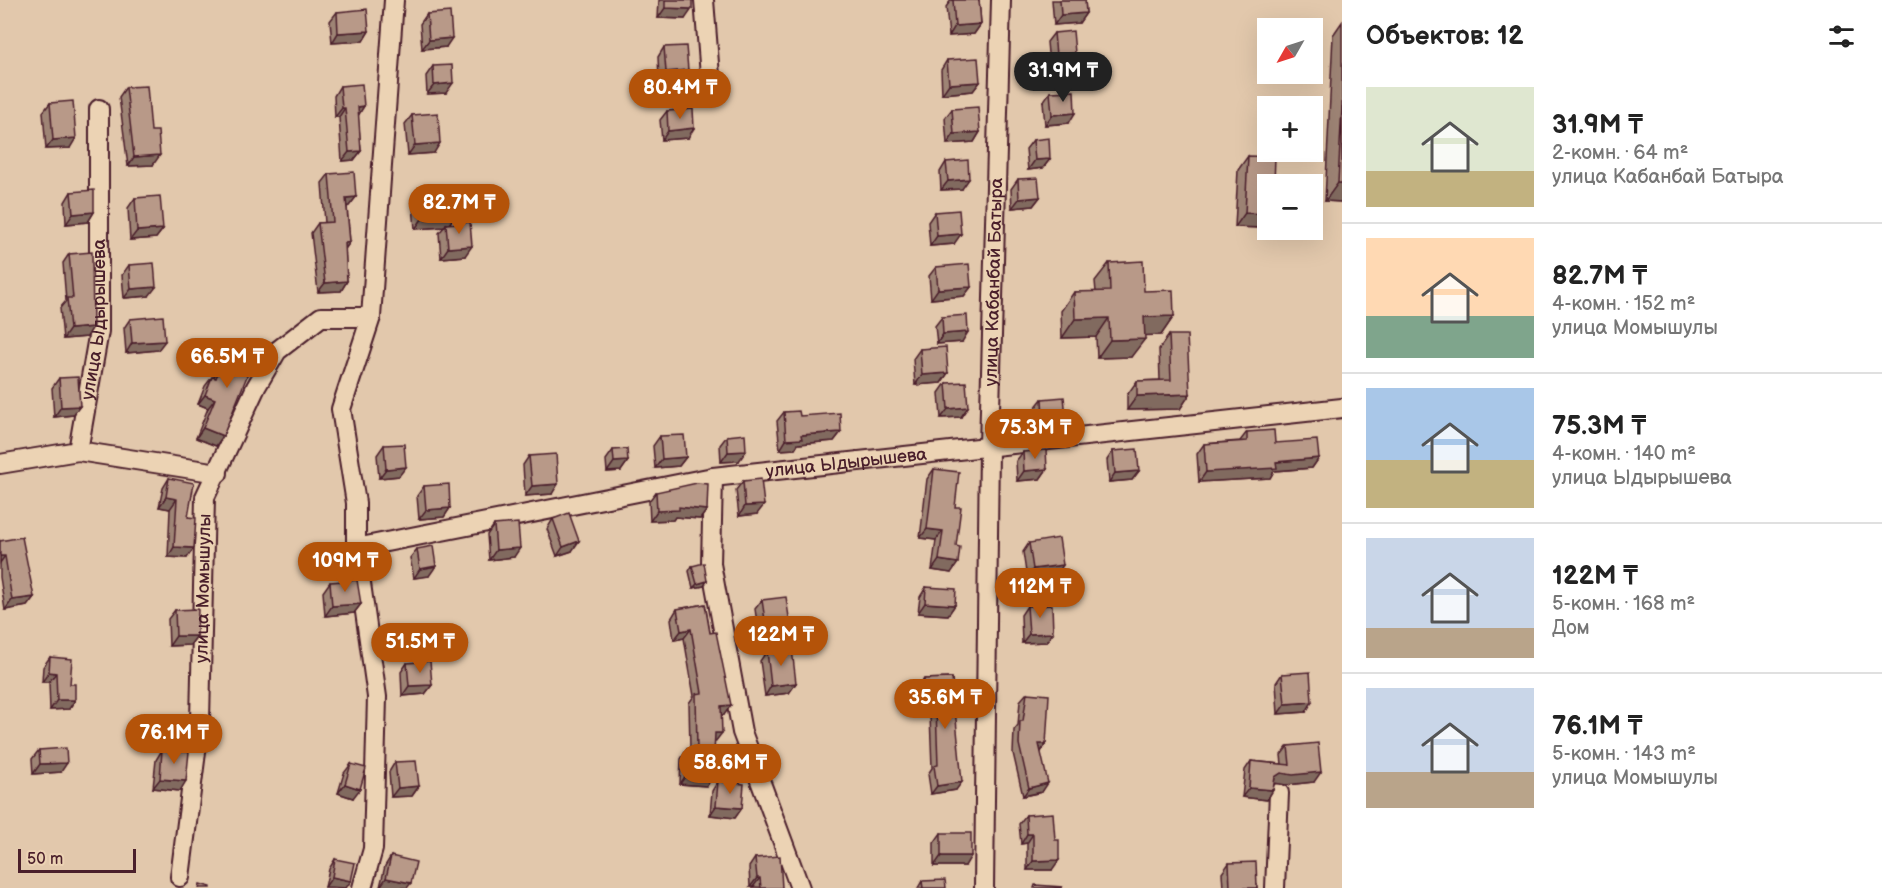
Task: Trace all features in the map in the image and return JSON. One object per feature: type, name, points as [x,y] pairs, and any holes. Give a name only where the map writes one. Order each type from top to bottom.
[{"type":"street","points":[[362,888],[373,849],[377,697],[356,548],[356,503],[341,409],[371,317],[394,0]]},
{"type":"street","points":[[704,0],[710,76]]},
{"type":"street","name":"улица Кабанбай Батыра","points":[[984,888],[989,447],[1001,0]]},
{"type":"street","name":"улица Ыдырышева","points":[[78,452],[99,331],[99,109]]},
{"type":"street","name":"улица Момышулы","points":[[180,877],[200,722],[205,497],[256,387],[277,351],[321,317],[371,317]]},
{"type":"street","name":"улица Ыдырышева","points":[[356,548],[713,477],[1342,408]]},
{"type":"street","points":[[0,464],[78,452],[218,473]]},
{"type":"street","points":[[713,477],[711,564],[742,732],[800,888]]},
{"type":"street","points":[[1275,888],[1279,793]]},
{"type":"building","points":[[665,0],[692,0],[692,9],[665,8]]},
{"type":"building","points":[[953,0],[979,0],[981,24],[955,26]]},
{"type":"building","points":[[1060,0],[1085,0],[1086,13],[1061,15]]},
{"type":"building","points":[[367,9],[369,31],[338,33],[337,12]]},
{"type":"building","points":[[450,12],[452,38],[429,40],[427,14]]},
{"type":"building","points":[[1073,31],[1075,53],[1056,55],[1054,33]]},
{"type":"building","points":[[686,46],[688,70],[666,72],[664,47]]},
{"type":"building","points":[[978,58],[980,82],[949,84],[947,60]]},
{"type":"building","points":[[452,65],[453,83],[434,85],[433,66]]},
{"type":"building","points":[[362,84],[364,106],[358,107],[361,151],[349,152],[345,108],[342,108],[340,86]]},
{"type":"building","points":[[147,86],[151,131],[158,131],[160,155],[134,157],[126,87]]},
{"type":"building","points":[[1074,91],[1075,113],[1052,115],[1050,92]]},
{"type":"building","points":[[73,101],[76,138],[53,140],[50,103]]},
{"type":"building","points":[[1342,106],[1342,183],[1338,183]]},
{"type":"building","points":[[978,107],[980,132],[954,134],[952,109]]},
{"type":"building","points":[[693,109],[694,128],[668,131],[667,111]]},
{"type":"building","points":[[438,113],[440,143],[415,145],[412,115]]},
{"type":"building","points":[[1049,138],[1050,159],[1035,160],[1033,140]]},
{"type":"building","points":[[1248,156],[1257,156],[1257,162],[1275,162],[1274,174],[1257,174],[1257,214],[1245,213]]},
{"type":"building","points":[[968,160],[969,179],[948,181],[946,162]]},
{"type":"building","points":[[354,172],[356,197],[346,198],[350,242],[345,243],[347,281],[325,283],[318,223],[333,222],[329,174]]},
{"type":"building","points":[[1038,178],[1040,197],[1019,199],[1018,179]]},
{"type":"building","points":[[94,190],[94,212],[73,214],[71,192]]},
{"type":"building","points":[[452,194],[454,217],[422,219],[420,196]]},
{"type":"building","points":[[160,196],[163,229],[137,231],[135,198]]},
{"type":"building","points":[[959,210],[961,234],[937,236],[935,212]]},
{"type":"building","points":[[470,222],[472,246],[448,248],[446,224]]},
{"type":"building","points":[[92,252],[93,327],[70,329],[67,298],[73,298],[69,254]]},
{"type":"building","points":[[1143,261],[1144,291],[1173,290],[1174,316],[1144,317],[1145,339],[1110,340],[1109,318],[1075,319],[1074,292],[1110,291],[1109,263]]},
{"type":"building","points":[[154,263],[156,287],[131,289],[129,265]]},
{"type":"building","points":[[969,264],[971,287],[938,289],[936,267]]},
{"type":"building","points":[[967,315],[968,332],[943,334],[942,317]]},
{"type":"building","points":[[163,316],[165,341],[132,343],[130,319]]},
{"type":"building","points":[[1169,335],[1187,335],[1190,394],[1137,396],[1137,381],[1171,380]]},
{"type":"building","points":[[229,345],[255,356],[223,436],[203,428],[215,399],[205,395],[212,377],[216,378]]},
{"type":"building","points":[[946,347],[948,373],[922,375],[920,349]]},
{"type":"building","points":[[78,377],[80,406],[61,407],[59,378]]},
{"type":"building","points":[[966,382],[968,407],[948,409],[946,383]]},
{"type":"building","points":[[1064,397],[1066,416],[1043,418],[1042,399]]},
{"type":"building","points":[[799,411],[800,416],[840,413],[841,432],[801,435],[802,439],[786,440],[784,412]]},
{"type":"building","points":[[1274,430],[1275,443],[1317,440],[1319,458],[1276,462],[1277,468],[1206,472],[1204,444],[1247,441],[1247,432]]},
{"type":"building","points":[[745,434],[746,451],[728,452],[727,436]]},
{"type":"building","points":[[684,435],[686,457],[662,459],[660,436]]},
{"type":"building","points":[[404,444],[406,467],[386,469],[384,445]]},
{"type":"building","points":[[627,449],[628,461],[614,462],[613,450]]},
{"type":"building","points":[[1137,449],[1139,471],[1115,473],[1113,451]]},
{"type":"building","points":[[1046,450],[1047,469],[1024,471],[1023,452]]},
{"type":"building","points":[[556,454],[558,484],[532,486],[529,456]]},
{"type":"building","points":[[934,469],[959,472],[955,507],[961,507],[956,546],[960,547],[958,563],[939,560],[943,531],[927,529]]},
{"type":"building","points":[[169,478],[194,483],[188,517],[196,518],[194,548],[174,547],[177,499],[166,497]]},
{"type":"building","points":[[761,479],[764,505],[745,506],[743,481]]},
{"type":"building","points":[[697,483],[708,484],[707,510],[679,507],[679,510],[657,511],[656,492]]},
{"type":"building","points":[[449,484],[450,508],[426,510],[424,486]]},
{"type":"building","points":[[569,513],[579,541],[563,547],[553,519]]},
{"type":"building","points":[[518,523],[520,548],[496,550],[494,525]]},
{"type":"building","points":[[22,537],[34,597],[12,600],[5,556],[0,556],[0,541]]},
{"type":"building","points":[[1059,538],[1063,565],[1033,569],[1029,543]]},
{"type":"building","points":[[433,546],[436,566],[420,569],[417,549]]},
{"type":"building","points":[[704,563],[707,581],[697,584],[692,566]]},
{"type":"building","points":[[357,580],[361,604],[332,606],[330,582]]},
{"type":"building","points":[[926,587],[956,589],[955,605],[925,603]]},
{"type":"building","points":[[786,597],[790,624],[766,627],[762,600]]},
{"type":"building","points":[[705,604],[710,633],[716,632],[731,705],[721,706],[722,733],[715,733],[713,776],[686,775],[687,749],[697,750],[696,694],[702,693],[691,629],[681,631],[677,609]]},
{"type":"building","points":[[1052,605],[1053,633],[1029,634],[1027,606]]},
{"type":"building","points":[[198,609],[197,636],[176,636],[175,610]]},
{"type":"building","points":[[792,649],[796,683],[771,686],[767,651]]},
{"type":"building","points":[[50,657],[72,659],[70,684],[75,684],[75,700],[57,700],[56,673],[49,672]]},
{"type":"building","points":[[430,661],[432,685],[409,686],[407,663]]},
{"type":"building","points":[[1310,672],[1312,702],[1285,704],[1282,674]]},
{"type":"building","points":[[952,678],[962,782],[937,786],[934,766],[938,765],[936,708],[925,708],[924,679]]},
{"type":"building","points":[[1027,693],[1049,695],[1046,744],[1039,744],[1048,783],[1029,788],[1019,744],[1020,721],[1023,721]]},
{"type":"building","points":[[1318,743],[1321,772],[1293,775],[1281,773],[1275,777],[1273,790],[1249,788],[1251,761],[1290,765],[1288,746]]},
{"type":"building","points":[[66,748],[67,763],[40,764],[39,750]]},
{"type":"building","points":[[162,750],[189,752],[186,781],[160,779]]},
{"type":"building","points":[[416,761],[419,786],[398,788],[395,762]]},
{"type":"building","points":[[351,764],[366,768],[360,789],[345,784]]},
{"type":"building","points":[[718,781],[744,784],[742,808],[716,806]]},
{"type":"building","points":[[1053,813],[1055,840],[1059,840],[1059,860],[1033,861],[1033,834],[1027,834],[1026,815]]},
{"type":"building","points":[[941,833],[971,833],[971,856],[941,856]]},
{"type":"building","points":[[391,856],[416,862],[411,883],[386,878]]},
{"type":"building","points":[[780,856],[782,888],[761,888],[760,878],[757,878],[755,858]]},
{"type":"building","points":[[335,859],[355,863],[351,881],[332,877]]},
{"type":"building","points":[[1256,862],[1257,888],[1230,888],[1229,863]]},
{"type":"building","points":[[945,880],[946,888],[923,888],[922,881]]},
{"type":"building","points":[[200,884],[211,887],[211,888],[199,888]]},
{"type":"building","points":[[1035,885],[1062,887],[1034,888]]}]
